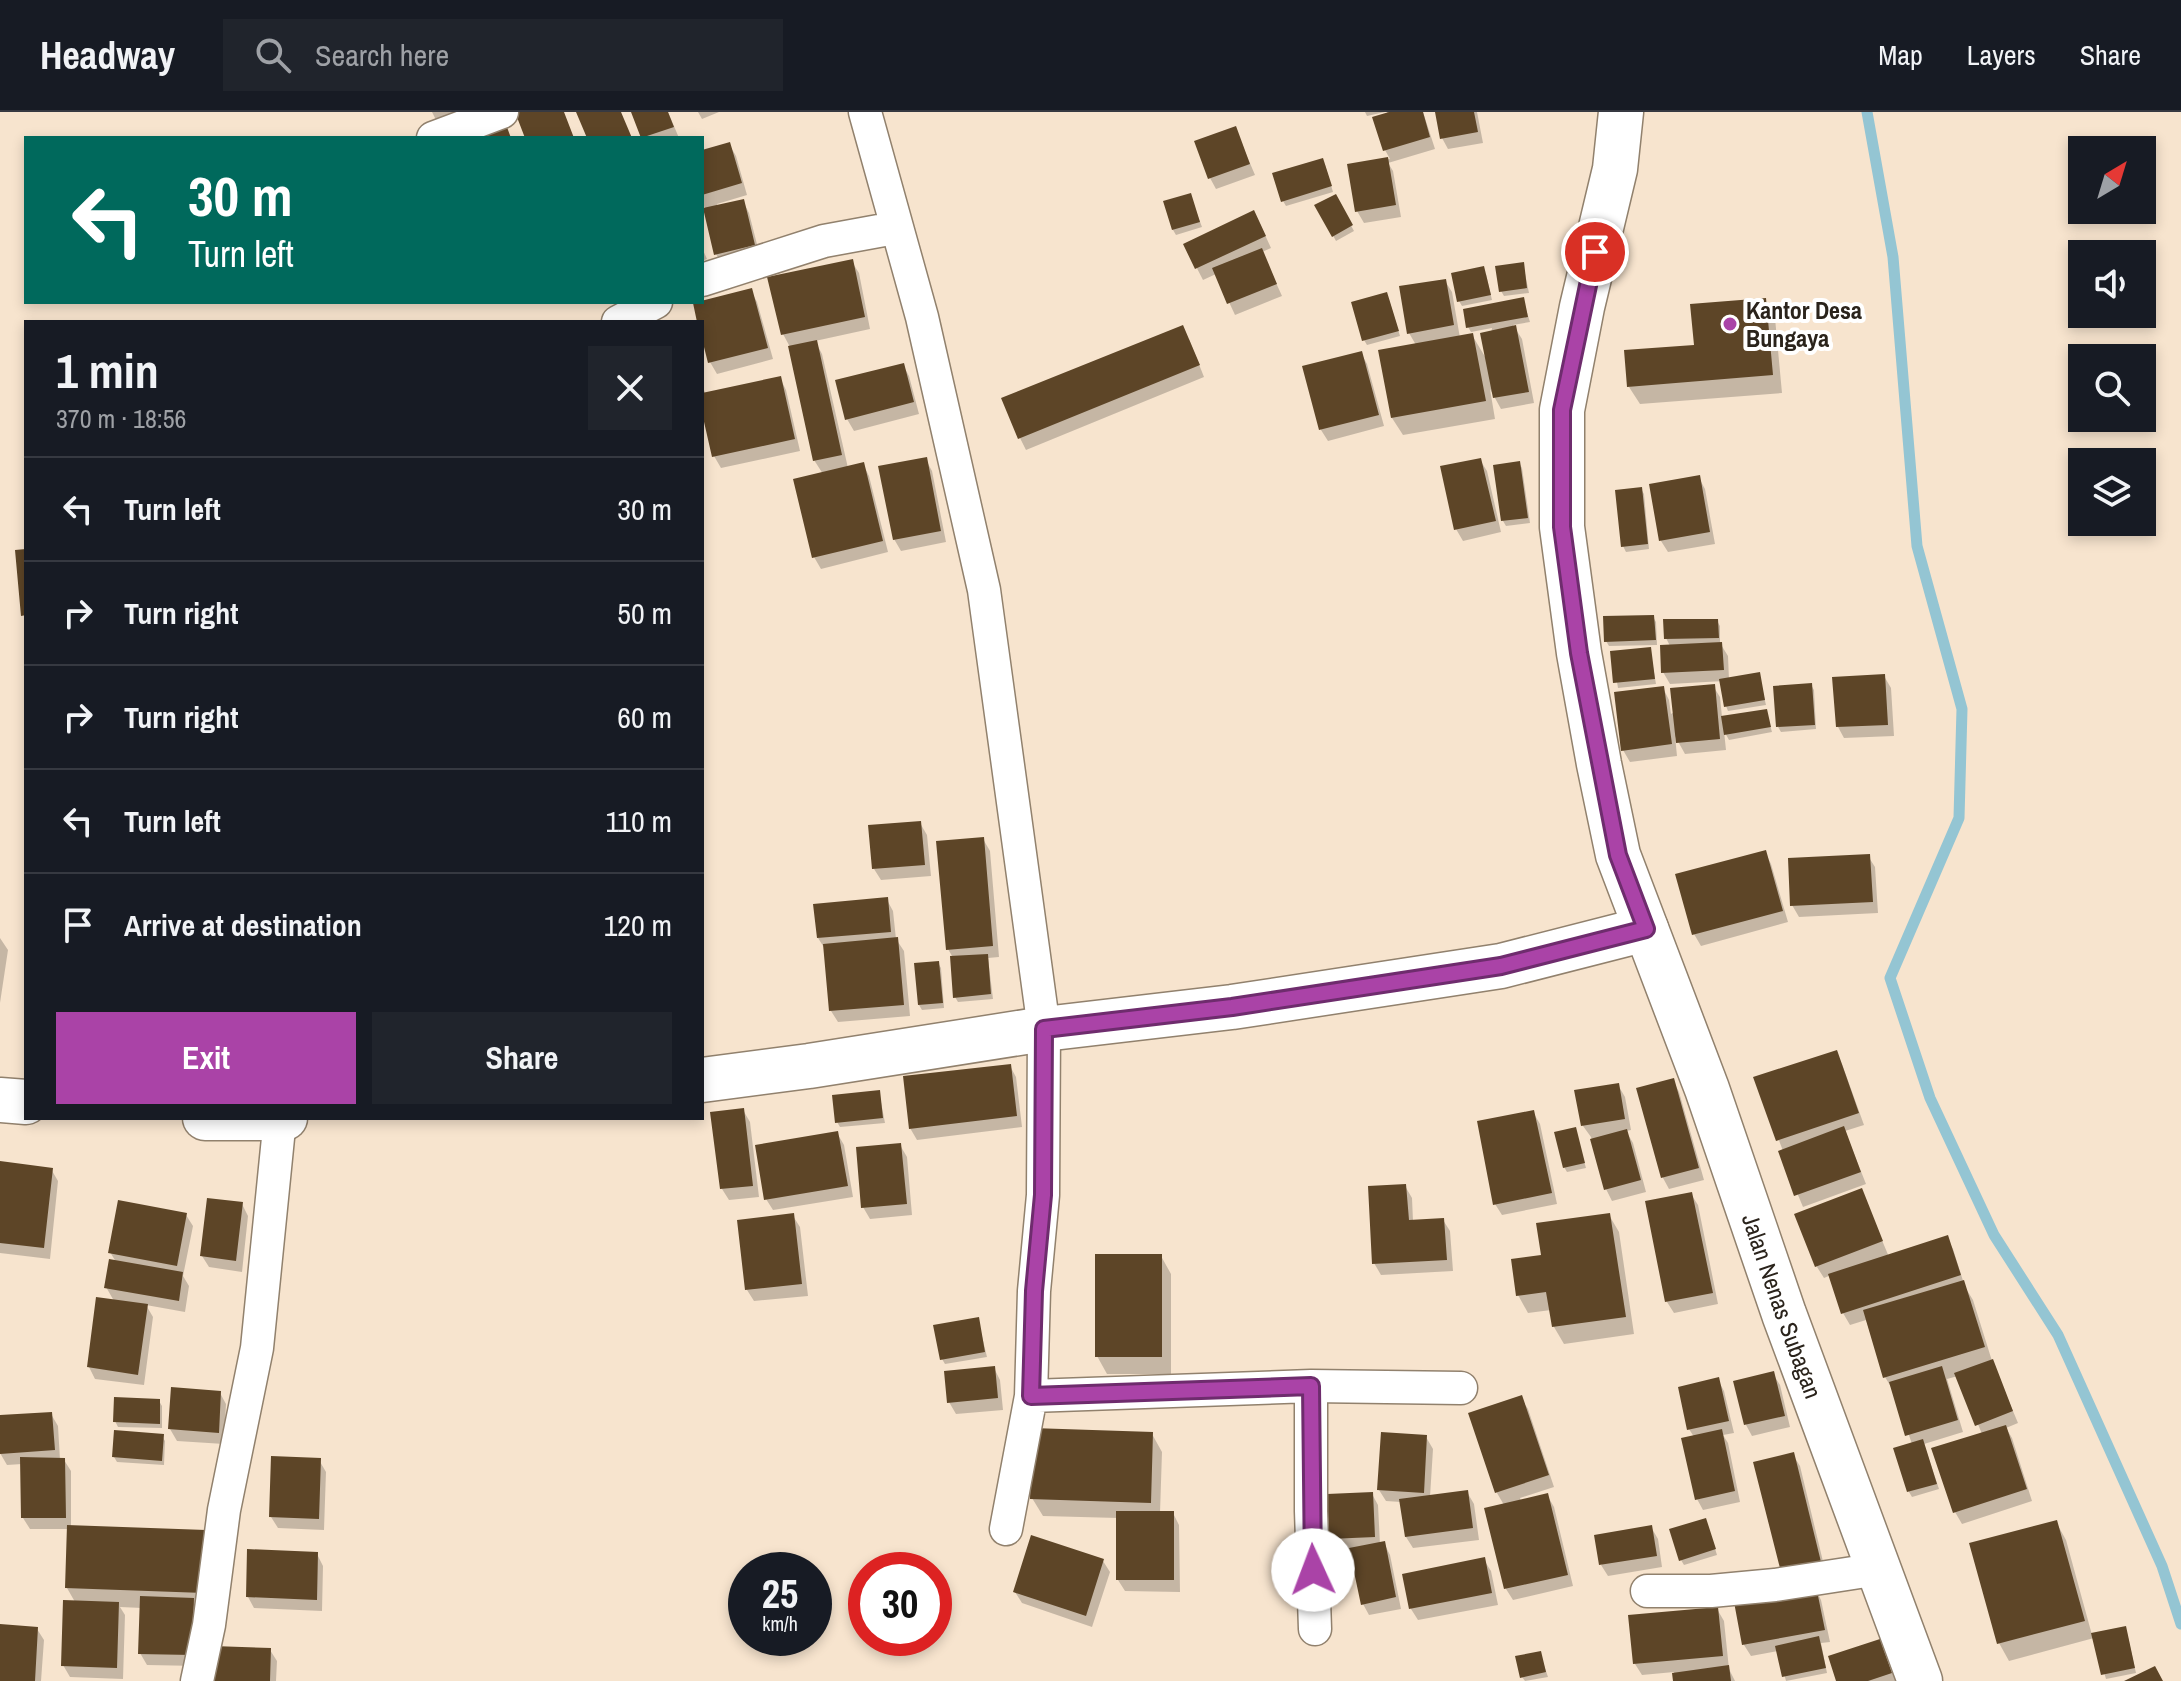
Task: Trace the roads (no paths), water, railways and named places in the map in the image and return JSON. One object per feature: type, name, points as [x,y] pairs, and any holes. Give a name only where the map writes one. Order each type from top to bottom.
[{"type":"main road","name":"Jalan Nenas Subagan","points":[[1621,112],[1615,169],[1582,307],[1562,410],[1562,527],[1582,667],[1618,855],[1707,1089],[1784,1314],[1920,1681]]},
{"type":"main road","points":[[704,1080],[1044,1029],[1232,1007],[1501,966],[1646,929]]},
{"type":"main road","points":[[0,1100],[24,1102]]},
{"type":"street","points":[[438,136],[502,112]]},
{"type":"street","points":[[865,112],[922,317],[984,590],[1044,1029],[1043,1195],[1034,1291],[1031,1396],[1006,1529]]},
{"type":"street","points":[[704,279],[824,241],[895,228]]},
{"type":"street","points":[[622,320],[652,304]]},
{"type":"street","points":[[197,1681],[209,1625],[224,1510],[257,1348],[283,1120]]},
{"type":"street","points":[[1031,1396],[1311,1386],[1461,1388]]},
{"type":"street","points":[[1311,1386],[1315,1629]]},
{"type":"street","points":[[1647,1591],[1763,1587],[1879,1569]]},
{"type":"waterway","points":[[1867,112],[1893,257],[1917,546],[1962,709],[1959,818],[1890,978],[1930,1098],[1994,1235],[2058,1335],[2162,1566],[2181,1624]]},
{"type":"place","name":"Kantor Desa Bungaya","points":[[1730,324]]}]
